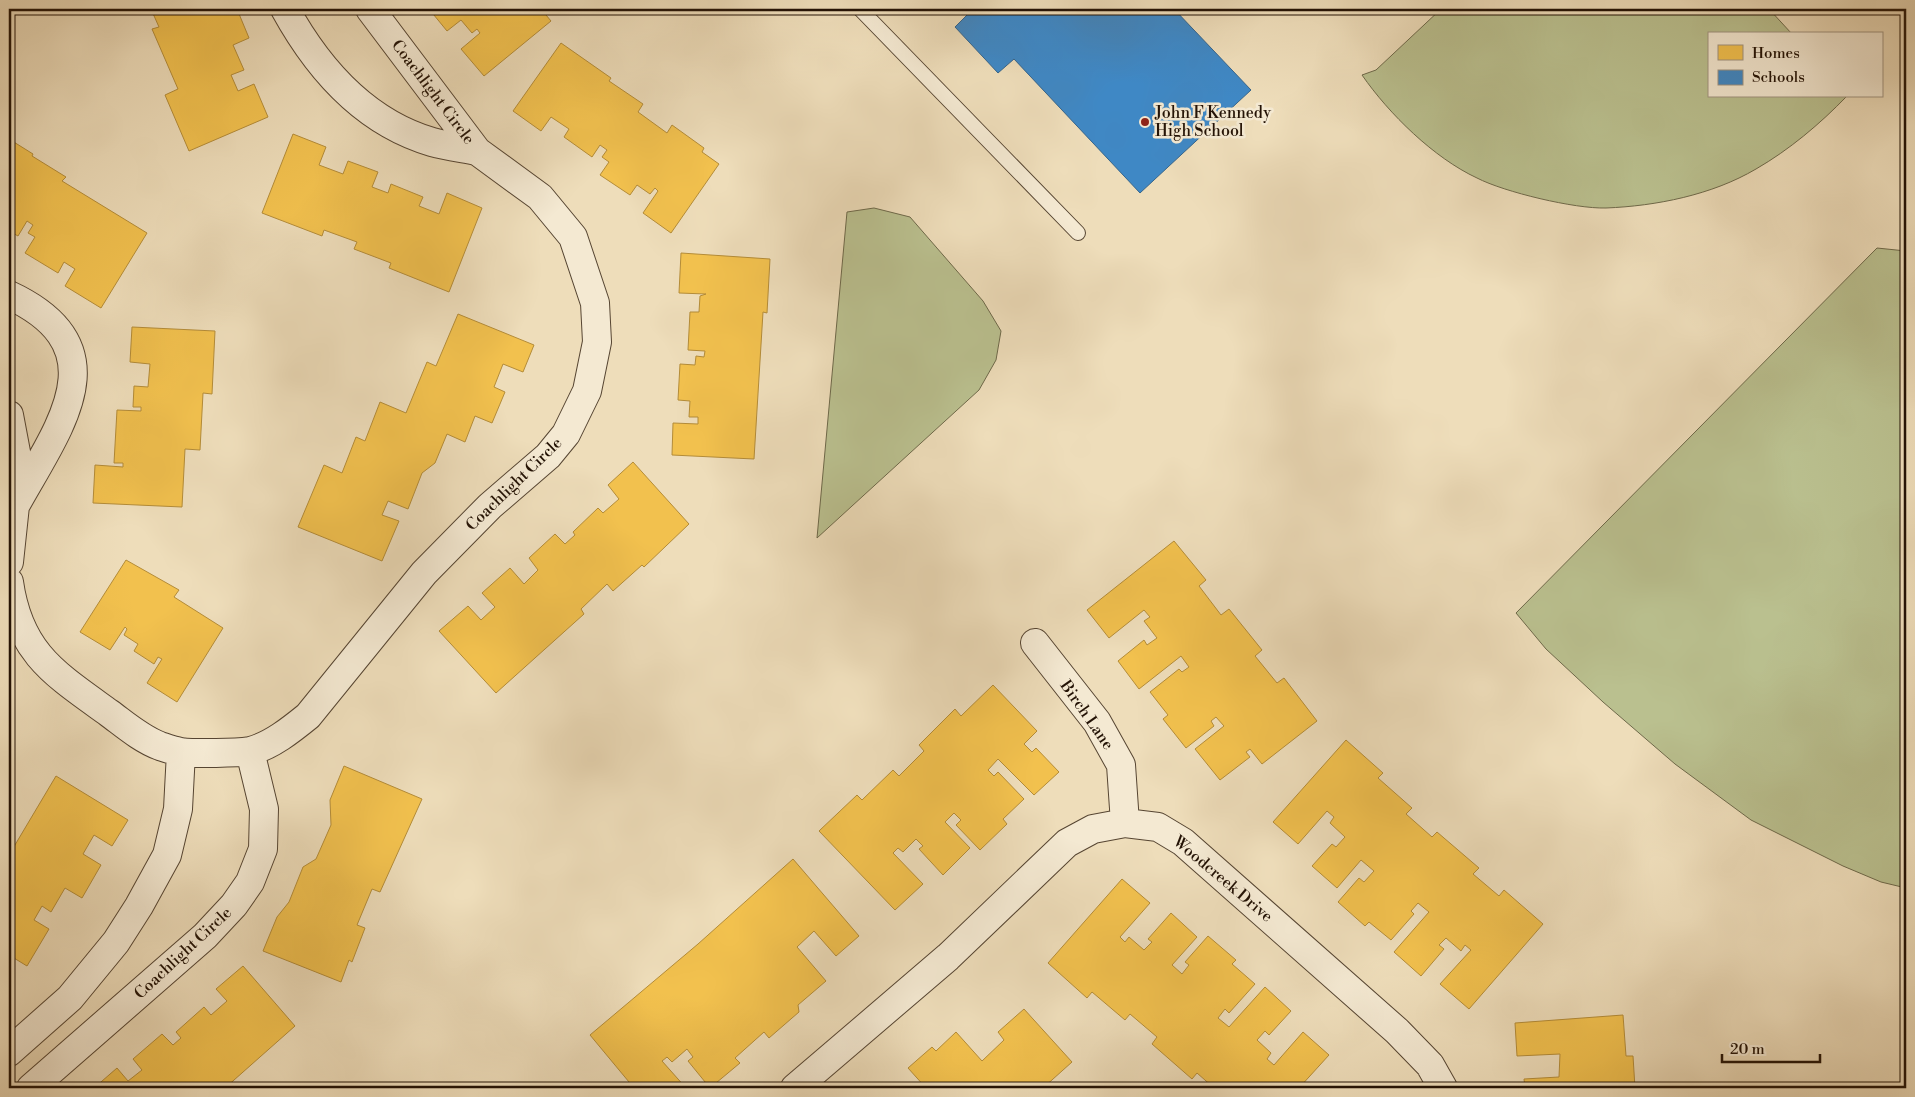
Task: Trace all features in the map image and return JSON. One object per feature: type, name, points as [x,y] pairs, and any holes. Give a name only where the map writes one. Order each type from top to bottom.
[{"type":"street","name":"Coachlight Circle","points":[[286,9],[301,38],[321,64],[342,89],[368,110],[400,129],[432,142],[477,151]]},
{"type":"street","name":"Coachlight Circle","points":[[9,582],[12,608],[22,632],[38,655],[63,679],[134,731],[157,745],[181,752],[250,750],[289,731],[308,716],[424,573],[490,506],[548,456],[566,434],[587,391],[597,342],[595,303],[573,236],[540,197],[477,151],[370,9]]},
{"type":"street","points":[[9,295],[29,305],[48,320],[64,337],[73,364],[72,394],[58,427],[15,506]]},
{"type":"street","points":[[9,414],[19,468],[9,562]]},
{"type":"street","name":"Birch Lane","points":[[1035,643],[1097,722],[1121,765],[1125,822]]},
{"type":"street","name":"Coachlight Circle","points":[[31,1088],[205,936],[234,905],[250,882],[263,849],[264,809],[250,750]]},
{"type":"street","points":[[9,1052],[70,998],[116,942],[138,906],[167,855],[178,809],[181,752]]},
{"type":"street","name":"Woodcreek Drive","points":[[795,1088],[948,957],[1067,843],[1093,829],[1125,822],[1158,827],[1183,842],[1397,1031],[1430,1065],[1443,1088]]},
{"type":"lane","points":[[860,9],[1078,232]]},
{"type":"green space","points":[[1441,9],[1769,9],[1790,32],[1708,32],[1708,98],[1845,98],[1826,117],[1780,154],[1756,169],[1721,186],[1664,202],[1625,207],[1593,208],[1559,203],[1504,189],[1477,178],[1445,159],[1414,134],[1385,105],[1362,75],[1376,70]]},
{"type":"green space","points":[[874,208],[910,217],[983,301],[1001,331],[996,360],[979,390],[817,538],[847,212]]},
{"type":"green space","points":[[1877,248],[1906,251],[1906,888],[1881,882],[1843,866],[1751,820],[1675,764],[1603,702],[1546,649],[1516,613]]},
{"type":"building: Homes","points":[[151,9],[237,9],[249,38],[233,45],[244,70],[231,75],[238,91],[254,84],[268,117],[189,151],[165,95],[178,89],[152,29],[159,27]]},
{"type":"building: Homes","points":[[429,9],[541,9],[551,21],[484,76],[461,49],[480,33],[477,29],[472,33],[461,20],[447,31]]},
{"type":"building: Homes","points":[[561,43],[611,78],[609,81],[643,104],[638,112],[667,133],[672,125],[704,148],[702,152],[719,164],[671,233],[643,213],[658,191],[655,188],[650,194],[637,185],[630,195],[600,175],[609,162],[602,157],[607,150],[600,145],[592,157],[564,137],[569,129],[551,117],[541,131],[513,111]]},
{"type":"building: Homes","points":[[293,134],[326,147],[319,165],[343,174],[348,161],[378,172],[372,187],[388,193],[391,184],[423,197],[419,206],[439,214],[447,193],[482,208],[449,292],[389,268],[391,263],[354,249],[357,242],[324,230],[322,236],[262,213]]},
{"type":"building: Homes","points":[[9,139],[66,177],[62,181],[147,233],[101,308],[65,286],[75,269],[64,262],[58,273],[25,253],[35,237],[28,233],[33,225],[27,221],[18,236],[9,231]]},
{"type":"building: Homes","points":[[681,253],[770,259],[767,313],[763,312],[754,459],[672,455],[673,423],[698,424],[698,417],[689,417],[690,401],[678,400],[680,364],[695,365],[696,356],[704,357],[705,351],[688,350],[690,312],[699,312],[700,296],[706,294],[679,293]]},
{"type":"building: Homes","points":[[458,314],[534,345],[523,372],[503,364],[494,387],[505,392],[492,423],[475,416],[465,442],[447,434],[435,463],[422,473],[408,509],[388,501],[382,515],[399,521],[382,561],[298,527],[324,465],[342,473],[356,437],[365,441],[380,402],[406,413],[427,362],[436,366]]},
{"type":"building: Homes","points":[[132,327],[215,331],[212,394],[203,393],[200,450],[185,449],[182,507],[93,503],[95,465],[123,467],[123,463],[114,463],[117,410],[141,411],[141,407],[133,407],[134,386],[148,387],[150,364],[130,362]]},
{"type":"building: Homes","points":[[633,462],[689,524],[644,567],[642,565],[613,591],[607,584],[581,609],[584,614],[496,693],[439,631],[468,606],[481,620],[495,607],[482,593],[510,568],[524,584],[538,570],[529,558],[555,534],[565,544],[575,535],[573,532],[598,508],[603,513],[619,499],[608,485]]},
{"type":"building: Homes","points":[[1174,541],[1206,580],[1199,586],[1221,615],[1229,609],[1262,650],[1255,656],[1277,683],[1284,678],[1317,721],[1262,764],[1250,749],[1246,752],[1250,757],[1220,780],[1195,749],[1224,726],[1216,717],[1211,721],[1214,726],[1186,748],[1163,719],[1168,715],[1150,692],[1179,669],[1182,672],[1189,667],[1181,656],[1139,689],[1118,661],[1144,640],[1147,645],[1157,638],[1144,621],[1150,617],[1144,610],[1109,638],[1087,610]]},
{"type":"building: Homes","points":[[126,560],[179,590],[174,597],[223,628],[177,702],[147,683],[162,659],[158,657],[154,664],[134,651],[138,644],[124,635],[127,629],[125,627],[110,650],[80,632]]},
{"type":"building: Homes","points":[[993,685],[1037,731],[1024,744],[1032,752],[1036,748],[1059,772],[1034,795],[998,759],[988,770],[994,776],[998,772],[1024,799],[1003,819],[1007,824],[980,850],[956,825],[961,820],[954,813],[945,822],[970,848],[943,875],[919,849],[923,846],[916,839],[903,852],[898,848],[893,853],[923,884],[895,910],[819,831],[857,795],[862,800],[893,770],[899,776],[924,751],[919,745],[955,709],[961,716]]},
{"type":"building: Homes","points":[[1346,740],[1383,773],[1378,778],[1412,808],[1406,814],[1432,837],[1437,832],[1479,868],[1473,874],[1499,896],[1504,890],[1543,924],[1469,1009],[1440,984],[1471,950],[1465,945],[1461,951],[1446,938],[1439,945],[1444,949],[1421,976],[1394,952],[1429,912],[1418,903],[1411,911],[1414,914],[1391,940],[1369,922],[1365,926],[1338,902],[1359,878],[1364,882],[1374,871],[1361,860],[1337,888],[1312,866],[1332,844],[1336,847],[1345,837],[1330,823],[1334,817],[1327,811],[1298,844],[1273,822]]},
{"type":"building: Homes","points":[[344,766],[422,799],[380,892],[372,889],[357,925],[365,928],[352,962],[349,960],[341,982],[263,951],[277,917],[289,902],[303,867],[316,859],[331,825],[330,800]]},
{"type":"building: Homes","points":[[56,776],[128,820],[112,846],[94,835],[83,854],[101,865],[82,898],[65,888],[51,912],[42,906],[34,920],[49,929],[27,966],[9,955],[9,855]]},
{"type":"building: Homes","points":[[793,859],[859,936],[836,956],[814,931],[797,947],[826,981],[798,1005],[799,1012],[769,1038],[764,1032],[735,1058],[740,1063],[710,1088],[688,1061],[693,1057],[687,1049],[672,1062],[667,1057],[662,1061],[686,1088],[634,1088],[590,1035],[698,944]]},
{"type":"building: Homes","points":[[1122,879],[1150,903],[1120,937],[1125,942],[1129,937],[1144,950],[1152,942],[1148,939],[1171,913],[1197,937],[1172,965],[1182,974],[1189,965],[1185,962],[1208,936],[1236,960],[1232,964],[1255,984],[1229,1013],[1225,1009],[1218,1018],[1229,1027],[1265,987],[1291,1011],[1269,1035],[1265,1031],[1257,1040],[1271,1053],[1267,1059],[1274,1065],[1303,1032],[1329,1055],[1299,1088],[1214,1088],[1197,1073],[1192,1079],[1152,1044],[1157,1037],[1130,1014],[1125,1020],[1092,992],[1087,998],[1048,963]]},
{"type":"building: Homes","points":[[243,966],[295,1026],[225,1088],[215,1086],[213,1088],[94,1088],[117,1068],[128,1081],[142,1070],[133,1059],[162,1034],[173,1045],[181,1038],[176,1032],[204,1007],[211,1015],[227,1001],[216,989]]},
{"type":"building: Homes","points":[[1024,1009],[1072,1062],[1043,1088],[926,1088],[908,1068],[932,1047],[936,1051],[956,1032],[982,1061],[1004,1040],[998,1032]]},
{"type":"building: Homes","points":[[1623,1015],[1626,1056],[1633,1056],[1635,1088],[1525,1088],[1524,1079],[1559,1077],[1560,1054],[1517,1056],[1515,1023]]},
{"type":"building: Schools","name":"John F Kennedy High School","points":[[973,9],[1174,9],[1251,90],[1140,193],[1014,59],[998,73],[955,27]]},
{"type":"place","name":"John F Kennedy High School","points":[[1145,122]]}]
